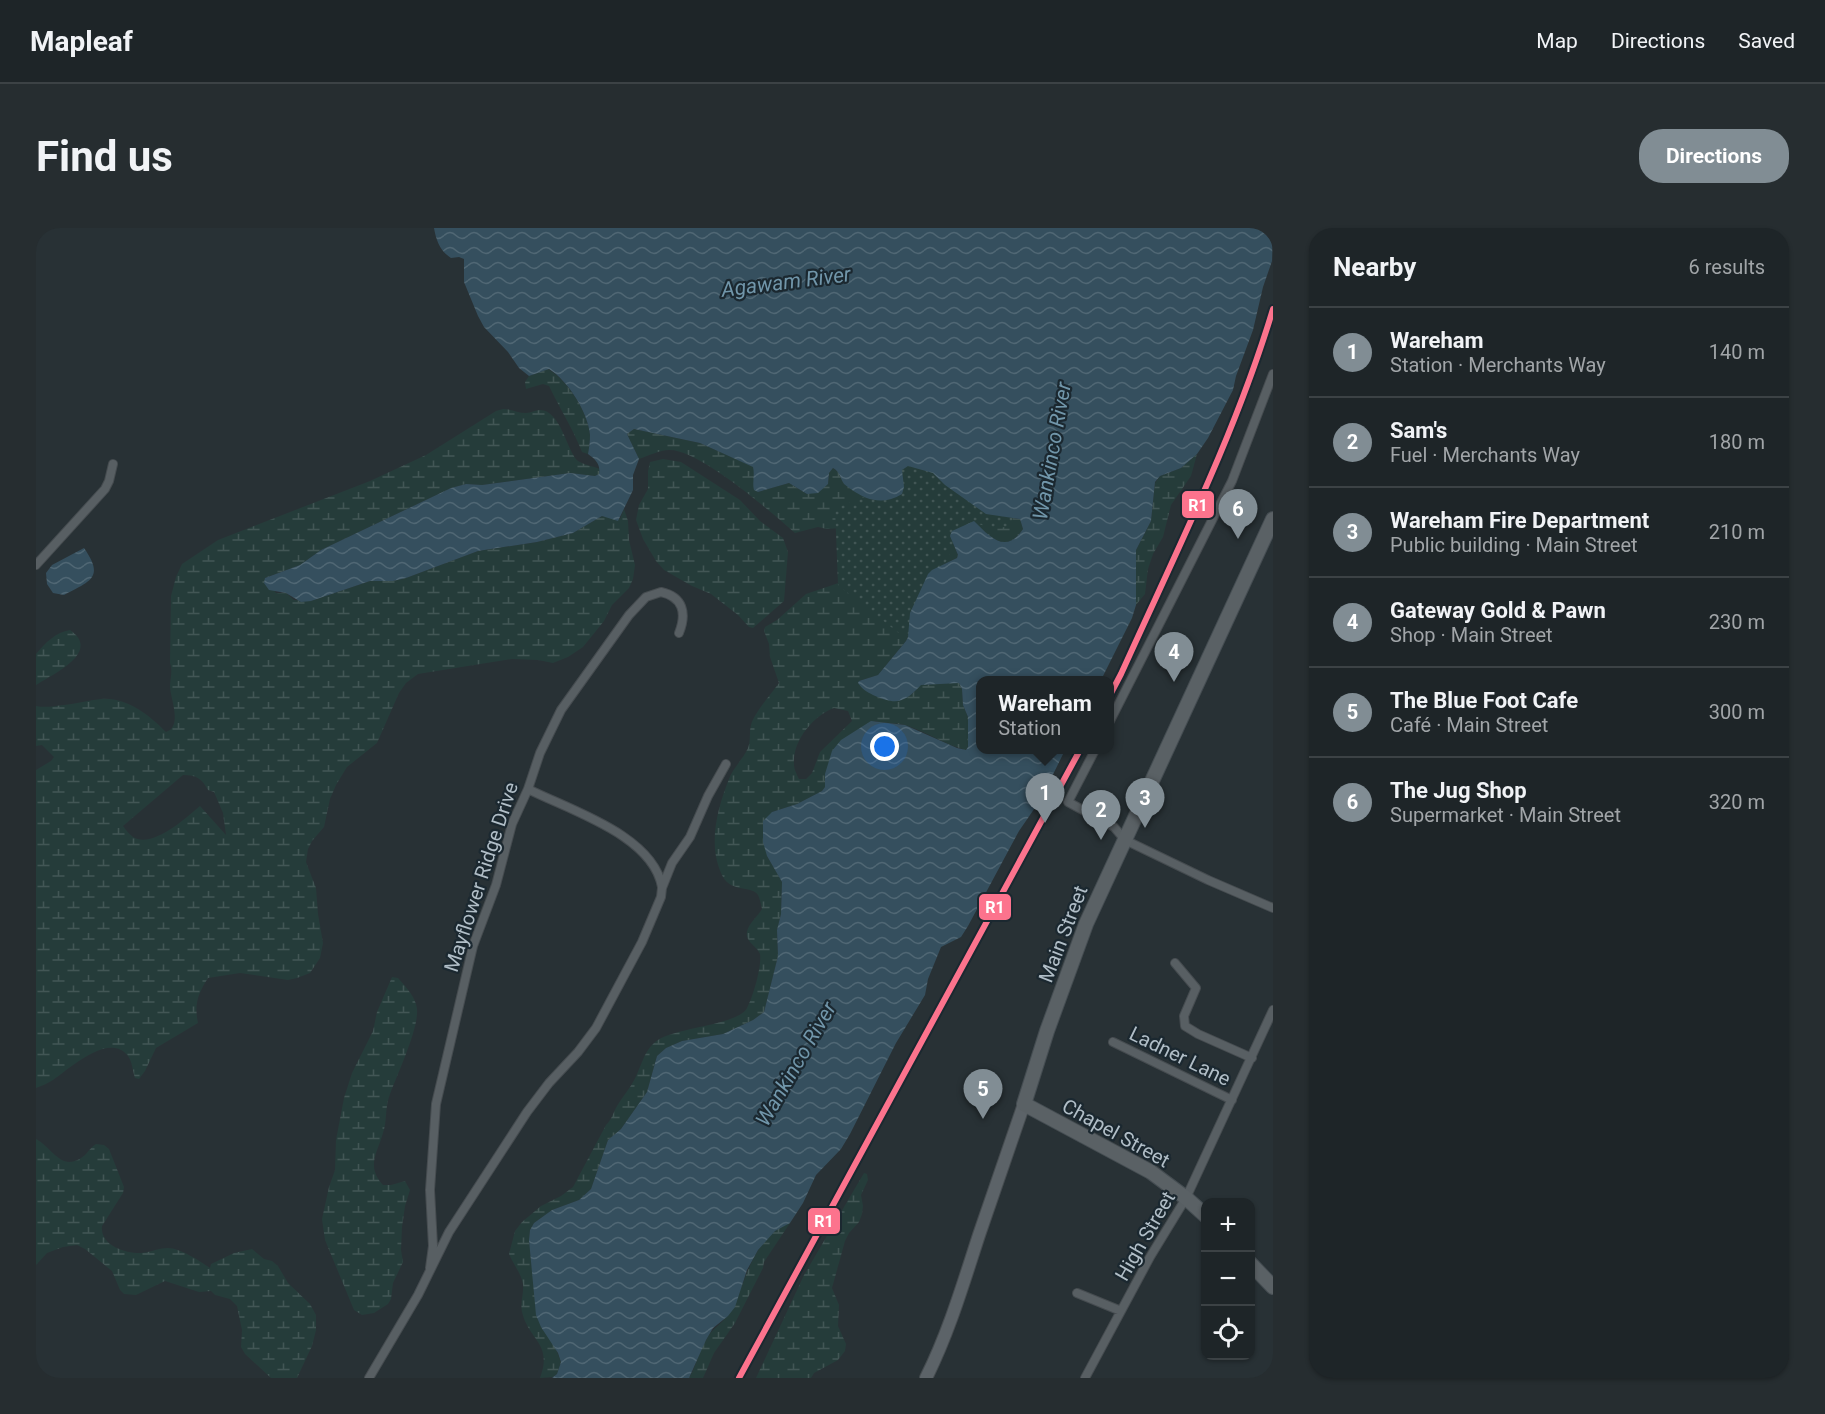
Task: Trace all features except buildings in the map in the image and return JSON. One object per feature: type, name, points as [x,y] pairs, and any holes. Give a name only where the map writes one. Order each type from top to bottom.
[{"type":"main road","name":"Main Street","points":[[926,1378],[942,1346],[957,1304],[1075,949],[1273,519]]},
{"type":"main road","name":"Chapel Street","points":[[1024,1104],[1150,1172],[1201,1212]]},
{"type":"main road","points":[[1255,1267],[1273,1287]]},
{"type":"street","points":[[1114,713],[1242,460],[1273,374]]},
{"type":"street","points":[[36,565],[105,489],[113,464]]},
{"type":"street","name":"Mayflower Ridge Drive","points":[[430,1269],[433,1241],[430,1190],[436,1104],[473,946],[496,885],[513,824],[540,753],[561,710],[629,615],[642,601],[658,592],[665,592],[675,598],[684,616],[679,633]]},
{"type":"street","points":[[1093,754],[1068,802],[1114,827],[1125,840],[1273,908]]},
{"type":"street","name":"Mayflower Ridge Drive","points":[[369,1378],[418,1295],[450,1232],[526,1112],[596,1028],[642,942],[672,863],[690,837],[708,796],[726,764]]},
{"type":"street","points":[[528,789],[598,820],[618,833],[650,861],[659,876],[662,888]]},
{"type":"street","points":[[1175,963],[1196,988],[1184,1016],[1185,1026],[1252,1058]]},
{"type":"street","name":"High Street","points":[[1085,1378],[1150,1257],[1186,1198],[1273,1010]]},
{"type":"street","name":"Ladner Lane","points":[[1113,1042],[1232,1100]]},
{"type":"street","points":[[1077,1293],[1121,1311]]},
{"type":"street","points":[[1269,1378],[1273,1373]]},
{"type":"green space","points":[[548,369],[570,389],[581,407],[590,435],[588,454],[582,452],[549,386],[543,384],[526,389],[525,382],[529,376]]},
{"type":"green space","points":[[503,409],[523,413],[540,410],[547,412],[558,424],[578,461],[600,469],[599,474],[595,476],[570,473],[482,485],[466,484],[451,488],[321,550],[300,565],[265,578],[276,593],[286,593],[294,600],[311,601],[370,581],[393,581],[406,578],[478,551],[537,542],[573,533],[602,516],[620,519],[624,509],[635,565],[629,588],[612,605],[604,621],[583,647],[568,657],[553,663],[512,659],[418,674],[406,683],[399,693],[377,743],[347,767],[336,785],[330,799],[324,827],[308,849],[306,862],[316,888],[323,943],[320,958],[310,973],[288,980],[240,973],[208,978],[198,999],[196,1010],[198,1023],[156,1048],[139,1079],[135,1078],[128,1056],[120,1049],[110,1048],[89,1055],[53,1080],[36,1088],[36,770],[54,757],[42,745],[36,746],[36,706],[50,707],[111,699],[137,708],[166,732],[173,726],[175,717],[170,687],[171,596],[182,564],[218,540],[370,481],[426,455],[496,411]],"holes":[[[183,775],[198,778],[208,790],[214,792],[223,813],[226,835],[200,806],[159,836],[141,840],[130,835],[123,826]]]},
{"type":"green space","points":[[634,429],[700,443],[754,467],[758,492],[789,483],[807,494],[828,484],[829,473],[833,468],[838,472],[844,484],[1020,519],[1023,529],[1017,537],[1004,542],[992,538],[974,522],[950,536],[958,555],[957,558],[932,570],[910,613],[906,641],[878,675],[859,681],[912,694],[920,685],[959,682],[963,705],[968,717],[968,747],[966,750],[904,725],[875,721],[825,774],[825,787],[822,791],[797,804],[772,812],[767,856],[782,882],[781,914],[777,930],[778,956],[764,1012],[753,1020],[723,1034],[682,1041],[666,1048],[657,1056],[647,1092],[621,1129],[608,1140],[591,1189],[579,1200],[552,1210],[534,1223],[530,1230],[535,1296],[561,1362],[557,1374],[553,1377],[540,1378],[544,1357],[542,1349],[525,1322],[522,1312],[523,1284],[509,1254],[515,1231],[541,1206],[573,1187],[606,1125],[634,1081],[648,1049],[653,1044],[679,1032],[732,1018],[747,1008],[760,966],[760,954],[749,941],[747,932],[762,909],[755,892],[731,885],[723,877],[718,865],[715,841],[721,803],[731,775],[748,748],[753,720],[779,683],[770,657],[765,627],[777,620],[806,594],[862,575],[841,528],[818,527],[795,533],[716,470],[682,452],[669,450],[639,459],[627,434]],"holes":[[[834,708],[848,711],[852,721],[820,752],[812,773],[806,779],[799,779],[794,767],[794,756],[805,730],[819,717]]]},
{"type":"green space","points":[[906,453],[1014,517],[1008,526],[1000,528],[972,523],[959,524],[948,559],[921,593],[911,632],[905,638],[838,585],[835,508],[865,497]]},
{"type":"green space","points":[[1197,454],[1191,476],[1171,505],[1163,537],[1153,554],[1148,569],[1145,594],[1136,605],[1136,550],[1151,521],[1155,483],[1160,476],[1181,468]]},
{"type":"green space","points":[[663,459],[681,462],[740,500],[760,521],[783,538],[788,552],[784,601],[753,628],[711,594],[664,570],[643,539],[636,520],[639,505],[648,489],[650,462]]},
{"type":"green space","points":[[70,630],[78,638],[81,646],[78,654],[63,669],[36,685],[36,654],[51,639]]},
{"type":"green space","points":[[392,977],[398,978],[412,996],[417,1009],[417,1018],[389,1097],[384,1129],[374,1166],[383,1185],[405,1181],[410,1190],[402,1227],[403,1262],[393,1283],[391,1299],[388,1304],[374,1313],[362,1315],[354,1310],[325,1240],[322,1219],[335,1170],[336,1140],[344,1098],[352,1073],[373,1031],[377,1012]]},
{"type":"green space","points":[[36,1139],[59,1158],[70,1162],[85,1155],[96,1144],[104,1145],[109,1149],[124,1187],[123,1193],[102,1226],[102,1233],[114,1247],[140,1253],[164,1248],[178,1250],[210,1268],[211,1264],[234,1253],[252,1249],[264,1259],[278,1266],[288,1283],[310,1304],[316,1315],[316,1330],[312,1346],[297,1378],[271,1378],[245,1354],[241,1347],[242,1330],[237,1306],[230,1299],[215,1295],[211,1291],[199,1292],[165,1281],[136,1295],[124,1294],[112,1271],[77,1245],[47,1253],[36,1265]]},
{"type":"green space","points":[[864,1173],[867,1174],[868,1180],[861,1195],[862,1214],[845,1241],[832,1288],[839,1305],[838,1326],[846,1344],[845,1351],[838,1360],[814,1373],[811,1378],[756,1378],[804,1275]]},
{"type":"green space","points":[[790,1223],[764,1262],[735,1323],[714,1353],[703,1378],[689,1378],[709,1336],[730,1312],[759,1249],[777,1229]]},
{"type":"water","points":[[434,228],[1273,228],[1272,261],[1233,390],[1197,454],[1181,468],[1160,476],[1155,482],[1151,521],[1136,550],[1136,605],[1132,618],[1103,676],[976,676],[976,754],[1063,754],[1041,799],[1019,831],[968,926],[961,937],[941,947],[928,979],[925,995],[896,1043],[850,1134],[841,1149],[816,1175],[803,1203],[790,1223],[775,1231],[758,1250],[747,1270],[735,1307],[713,1328],[689,1378],[552,1378],[557,1374],[561,1362],[536,1315],[530,1230],[534,1223],[552,1210],[579,1200],[591,1189],[608,1140],[621,1129],[647,1092],[657,1056],[666,1048],[682,1041],[723,1034],[753,1020],[764,1012],[778,956],[777,930],[781,914],[782,882],[767,856],[763,842],[763,821],[772,812],[797,804],[822,791],[825,787],[825,774],[832,751],[841,740],[871,721],[905,725],[966,750],[968,747],[968,717],[959,683],[921,685],[904,699],[894,701],[873,695],[858,683],[878,675],[906,641],[910,613],[928,574],[957,558],[958,555],[950,536],[952,531],[974,521],[986,533],[1004,542],[1017,537],[1023,529],[1020,519],[986,514],[945,485],[933,473],[908,466],[902,470],[904,487],[902,494],[889,500],[870,499],[858,494],[844,484],[839,473],[833,468],[829,473],[828,484],[818,493],[807,494],[789,483],[758,492],[753,487],[753,467],[700,443],[634,429],[627,434],[639,459],[633,475],[633,490],[618,521],[602,516],[573,533],[537,542],[478,551],[406,578],[393,581],[370,581],[311,601],[301,602],[286,593],[269,590],[264,583],[265,578],[300,565],[321,550],[451,488],[466,484],[482,485],[570,473],[595,476],[599,474],[598,465],[588,454],[590,435],[585,417],[570,389],[549,369],[529,376],[519,368],[508,352],[484,327],[478,316],[464,282],[464,259],[451,258],[441,249]]},
{"type":"water","points":[[84,548],[93,566],[92,578],[64,595],[53,593],[47,584],[46,573],[52,565]]},
{"type":"transit line","name":"R1","points":[[1114,687],[1183,539],[1222,448],[1258,356],[1273,309]]},
{"type":"transit line","name":"R1","points":[[739,1378],[1078,754]]},
{"type":"place","name":"The Jug Shop","points":[[1238,539]]},
{"type":"place","name":"Gateway Gold & Pawn","points":[[1174,682]]},
{"type":"place","name":"Wareham","points":[[1045,823]]},
{"type":"place","name":"Wareham Fire Department","points":[[1145,828]]},
{"type":"place","name":"Sam's","points":[[1101,840]]},
{"type":"place","name":"The Blue Foot Cafe","points":[[983,1119]]},
{"type":"water label","name":"Agawam River","points":[[786,282]]},
{"type":"water label","name":"Wankinco River","points":[[1052,451]]},
{"type":"water label","name":"Wankinco River","points":[[796,1064]]}]
